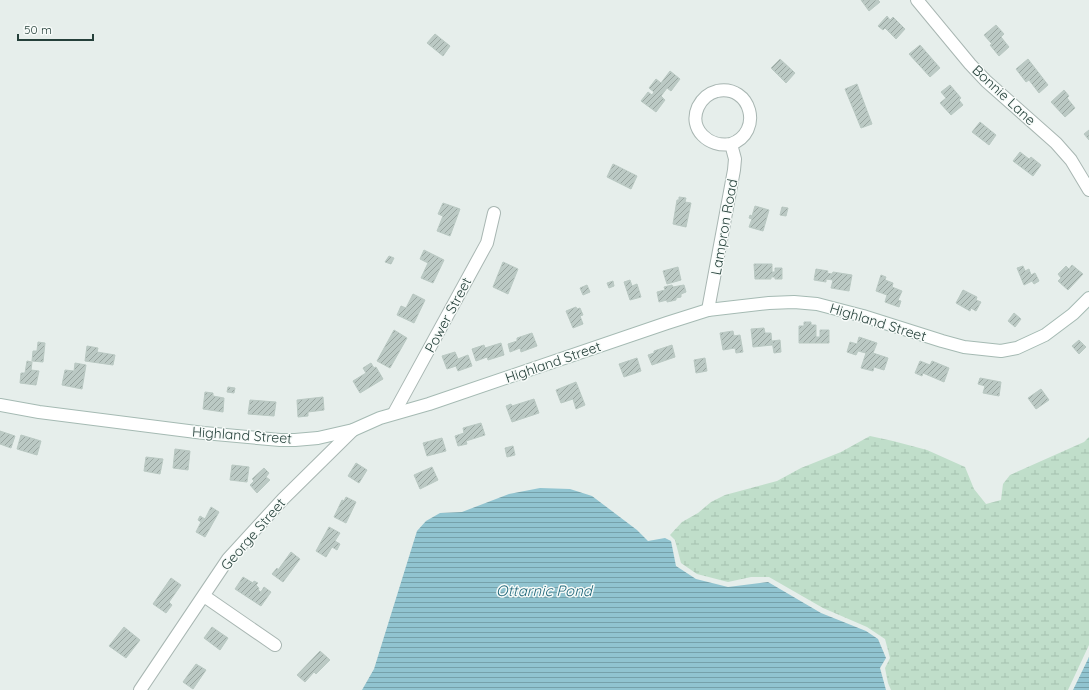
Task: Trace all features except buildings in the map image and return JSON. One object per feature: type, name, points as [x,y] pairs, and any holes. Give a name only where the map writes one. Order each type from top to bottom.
[{"type":"street","name":"Bonnie Lane","points":[[923,2],[986,81],[1039,127],[1071,160],[1089,190]]},
{"type":"street","points":[[726,91],[735,93],[742,98],[749,109],[750,122],[748,130],[741,138],[731,144],[722,145],[709,141],[702,135],[698,127],[696,114],[698,106],[706,96],[714,92],[726,91]]},
{"type":"street","name":"Lampron Road","points":[[708,310],[734,170],[735,159],[731,144]]},
{"type":"street","name":"Power Street","points":[[394,413],[487,243],[494,213]]},
{"type":"street","name":"Highland Street","points":[[0,405],[39,412],[204,434],[280,440],[318,438],[353,430],[394,413],[429,404],[708,310],[769,303],[794,302],[818,304],[863,316],[957,345],[1001,351],[1018,348],[1045,335],[1073,314],[1089,298]]},
{"type":"street","name":"George Street","points":[[140,690],[228,559],[283,499],[353,430]]},
{"type":"street","points":[[204,596],[275,644]]},
{"type":"green space","points":[[870,436],[927,450],[965,467],[974,489],[986,504],[1001,500],[1003,484],[1010,475],[1084,442],[1089,437],[1089,645],[1068,690],[891,690],[885,668],[890,658],[885,639],[867,627],[823,608],[769,577],[751,577],[728,582],[697,574],[681,563],[675,540],[670,535],[682,522],[698,513],[711,502],[725,495],[777,481],[801,468],[841,452]]},
{"type":"water","name":"Ottarnic Pond","points":[[540,488],[570,489],[592,496],[637,530],[648,541],[665,538],[671,541],[676,566],[696,579],[728,587],[768,582],[821,613],[866,631],[878,639],[886,658],[880,668],[886,690],[362,690],[374,669],[417,531],[426,521],[440,513],[462,512],[509,494]]},
{"type":"water","points":[[1089,657],[1089,690],[1073,690]]}]
